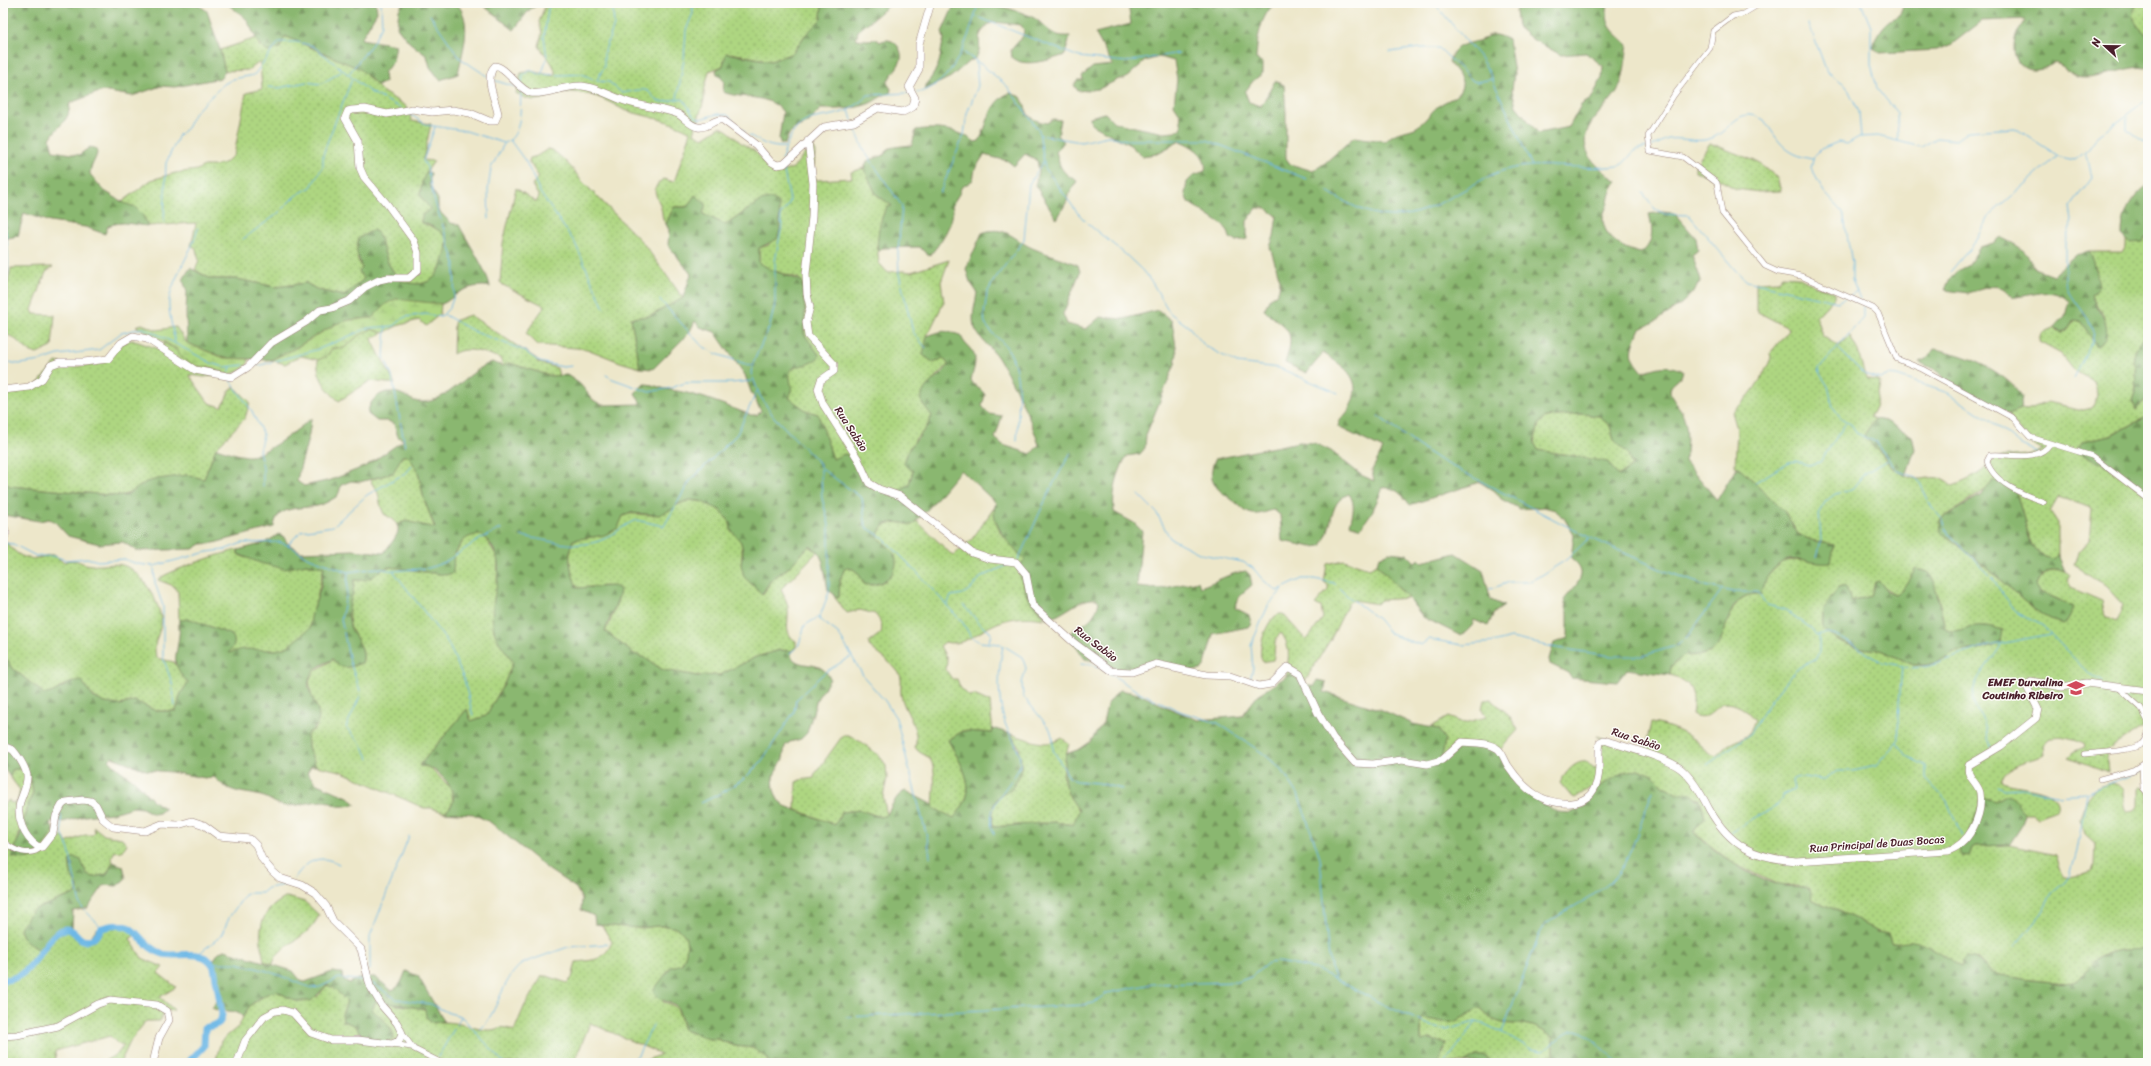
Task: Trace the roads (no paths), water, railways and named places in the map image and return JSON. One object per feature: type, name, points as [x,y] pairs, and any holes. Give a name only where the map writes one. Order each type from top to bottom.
[{"type":"street","points":[[3,390],[29,387],[42,379],[54,363],[108,359],[121,342],[133,336],[147,339],[195,370],[232,377],[248,367],[271,344],[306,322],[320,310],[348,301],[365,288],[379,280],[388,278],[409,278],[413,276],[418,270],[419,264],[416,247],[409,233],[362,173],[358,141],[345,118],[348,111],[365,110],[387,114],[412,109],[432,112],[453,110],[470,113],[489,121],[495,121],[498,114],[492,94],[491,75],[495,66],[499,66],[512,79],[531,93],[539,93],[568,86],[588,87],[605,91],[628,102],[678,115],[697,127],[705,127],[717,120],[723,120],[739,134],[753,142],[768,159],[777,165],[788,162],[824,127],[854,122],[878,108],[903,112],[913,107],[915,98],[909,87],[919,69],[919,44],[931,3]]},
{"type":"street","points":[[1761,3],[1743,14],[1733,16],[1713,31],[1710,48],[1674,95],[1648,136],[1650,151],[1683,157],[1717,183],[1722,213],[1765,266],[1778,272],[1801,276],[1873,308],[1878,313],[1894,352],[1901,362],[1922,369],[2013,418],[2030,437],[2092,456],[2148,499]]},
{"type":"street","name":"Rua Sabäo","points":[[808,141],[814,183],[806,274],[807,294],[810,306],[806,322],[808,336],[834,364],[834,371],[822,380],[818,389],[823,404],[858,459],[869,483],[879,489],[900,496],[972,553],[990,559],[1016,562],[1026,574],[1032,605],[1073,642],[1112,671],[1132,672],[1156,664],[1206,675],[1230,676],[1259,686],[1271,684],[1288,667],[1300,674],[1318,713],[1329,732],[1355,763],[1374,764],[1402,760],[1427,764],[1442,760],[1462,742],[1486,744],[1498,750],[1508,767],[1526,790],[1546,800],[1566,803],[1576,802],[1584,799],[1591,793],[1595,787],[1597,779],[1599,746],[1602,740],[1672,763]]},
{"type":"street","points":[[2044,502],[2001,480],[1992,472],[1987,461],[1990,455],[2021,456],[2040,454],[2050,444]]},
{"type":"street","points":[[3,524],[6,534],[3,540]]},
{"type":"street","name":"Rua Principal de Duas Bocas","points":[[1672,763],[1690,778],[1729,838],[1758,853],[1779,860],[1796,861],[1947,851],[1963,844],[1978,815],[1980,792],[1969,775],[1969,765],[2001,746],[2036,718],[2038,709],[2027,687],[2031,681],[2041,681],[2062,688],[2086,683],[2148,691]]},
{"type":"street","points":[[2119,688],[2141,708],[2148,712]]},
{"type":"street","points":[[2141,708],[2148,722]]},
{"type":"street","points":[[2084,754],[2126,749],[2139,745],[2144,742],[2148,733]]},
{"type":"street","points":[[3,746],[13,750],[26,774],[27,783],[20,804],[20,820],[32,843],[42,847]]},
{"type":"street","points":[[2100,779],[2142,766],[2148,761]]},
{"type":"street","points":[[2142,766],[2143,788],[2148,794]]},
{"type":"street","points":[[3,841],[23,852],[35,852],[42,847],[54,833],[56,816],[62,805],[66,802],[83,800],[91,801],[96,805],[103,819],[113,827],[145,831],[162,824],[178,825],[192,821],[204,825],[219,836],[250,839],[256,846],[262,859],[280,878],[302,885],[315,893],[326,906],[333,921],[361,949],[370,986],[382,1006],[397,1023],[411,1047]]},
{"type":"street","points":[[3,1036],[17,1035],[58,1026],[104,1002],[121,1000],[157,1005],[167,1011],[169,1020],[159,1038],[153,1063]]},
{"type":"street","points":[[237,1063],[247,1038],[268,1015],[278,1011],[293,1013],[308,1031],[320,1037],[338,1041],[358,1040],[411,1047],[442,1063]]},
{"type":"street","points":[[392,1044],[399,1040],[402,1033]]},
{"type":"waterway","points":[[348,75],[372,44],[382,25],[381,3]]},
{"type":"waterway","points":[[542,73],[547,58],[544,37],[549,3]]},
{"type":"waterway","points":[[597,80],[604,67],[604,53],[614,25],[613,11],[616,3]]},
{"type":"waterway","points":[[677,98],[684,59],[686,30],[693,13],[692,3]]},
{"type":"waterway","points":[[916,93],[929,89],[941,81],[950,70],[965,44],[978,3]]},
{"type":"waterway","points":[[1434,3],[1479,56],[1489,72],[1532,166]]},
{"type":"waterway","points":[[1861,3],[1871,27],[1871,64],[1877,88],[1897,113],[1898,141]]},
{"type":"waterway","points":[[430,15],[460,58],[487,76]]},
{"type":"waterway","points":[[975,16],[1079,57],[1126,62],[1179,53]]},
{"type":"waterway","points":[[1809,24],[1827,72],[1846,85],[1859,112],[1861,137]]},
{"type":"waterway","points":[[164,222],[166,163],[179,135],[187,128],[195,112],[224,84],[233,79],[254,75],[279,42],[297,42],[313,46],[370,92],[401,108]]},
{"type":"waterway","points":[[1390,52],[1420,48],[1439,48],[1473,81],[1477,82],[1492,79]]},
{"type":"waterway","points":[[963,52],[982,65],[1007,86],[1039,131],[1045,168],[1077,212],[1088,224],[1142,270],[1153,284],[1170,313],[1189,327],[1205,346],[1237,363],[1279,368],[1338,393]]},
{"type":"waterway","points":[[940,193],[964,135],[967,113],[978,86],[976,62]]},
{"type":"waterway","points":[[522,83],[523,75],[530,70],[539,74],[582,74],[597,81],[609,82],[622,93],[645,90],[659,102],[678,99],[684,100],[693,115],[700,119],[717,114],[728,115],[745,132]]},
{"type":"waterway","points":[[268,87],[279,88],[306,82],[321,84],[342,71]]},
{"type":"waterway","points":[[243,239],[276,215],[295,196],[311,187],[323,166],[323,155],[352,79]]},
{"type":"waterway","points":[[493,80],[516,87]]},
{"type":"waterway","points":[[408,113],[427,125],[466,131],[504,143],[510,140],[515,134],[517,128],[520,112],[521,90]]},
{"type":"waterway","points":[[1860,299],[1852,280],[1852,263],[1843,212],[1824,192],[1811,168],[1814,156],[1821,149],[1838,142],[1847,144],[1859,137],[1878,136],[1921,147],[1937,138],[1956,140],[1968,131],[2015,128],[2060,157],[2075,160],[2088,150],[2098,136],[2145,101],[2148,92]]},
{"type":"waterway","points":[[782,160],[789,139],[797,128],[808,120],[844,112],[855,106],[868,95],[909,93]]},
{"type":"waterway","points":[[849,110],[852,120]]},
{"type":"waterway","points":[[1652,146],[1668,139],[1709,139],[1717,136],[1735,121],[1747,115],[1755,116],[1764,120],[1778,140],[1788,150],[1794,154],[1812,159]]},
{"type":"waterway","points":[[2127,117],[2127,129],[2148,144]]},
{"type":"waterway","points":[[854,126],[865,152],[902,206],[898,253],[899,274],[913,332],[926,348]]},
{"type":"waterway","points":[[255,365],[261,365],[319,349],[368,328],[394,326],[405,317],[426,314],[441,317],[450,307],[454,296],[455,263],[434,199],[427,167],[423,161],[435,127]]},
{"type":"waterway","points":[[749,135],[766,144],[775,147],[785,147]]},
{"type":"waterway","points":[[1040,135],[1081,142],[1108,136],[1127,140],[1207,140],[1307,179]]},
{"type":"waterway","points":[[510,140],[526,162],[541,194],[575,243],[604,308]]},
{"type":"waterway","points":[[489,219],[488,190],[491,168],[504,144]]},
{"type":"waterway","points":[[1327,191],[1364,211],[1380,215],[1396,216],[1411,214],[1445,201],[1489,176],[1505,170],[1532,166],[1617,166],[1625,162],[1635,151],[1647,147]]},
{"type":"waterway","points":[[2074,378],[2091,343],[2093,332],[2088,319],[2069,292],[2065,281],[2065,243],[2072,221],[2070,207],[2092,177],[2089,163],[2084,153]]},
{"type":"waterway","points":[[1950,272],[1977,240],[1990,215],[2058,156]]},
{"type":"waterway","points":[[1017,441],[1018,393],[1015,368],[1012,357],[1007,348],[985,323],[984,315],[987,293],[994,280],[1024,240],[1029,184],[1043,162]]},
{"type":"waterway","points":[[783,167],[790,200],[788,206],[780,215],[782,225],[775,261],[775,304],[770,325],[753,363],[751,373],[760,396],[774,417],[819,463],[821,470],[822,498],[829,525],[829,592],[819,619],[838,633],[864,677],[885,701],[896,718],[928,841],[930,857]]},
{"type":"waterway","points":[[1643,193],[1655,209],[1665,214],[1689,215],[1736,271],[1747,281],[1838,302],[1845,298]]},
{"type":"waterway","points":[[3,290],[8,274],[4,215]]},
{"type":"waterway","points":[[175,342],[169,304],[171,290],[192,246],[198,228]]},
{"type":"waterway","points":[[1849,296],[1857,291]]},
{"type":"waterway","points":[[660,300],[702,346],[717,354],[751,366]]},
{"type":"waterway","points":[[1863,306],[1863,318],[1819,368],[1820,374],[1828,386],[1833,407],[1841,418],[1852,425],[1856,433],[1876,442],[1897,471],[1913,476],[1919,481],[1932,508],[1943,520],[1949,535],[1992,577],[2016,611],[2043,626],[2088,673],[2103,682]]},
{"type":"waterway","points":[[445,315],[475,332],[523,350],[540,362],[563,367],[572,366]]},
{"type":"waterway","points":[[386,327],[384,357],[392,376],[405,447]]},
{"type":"waterway","points":[[3,361],[19,364],[41,361],[58,355],[99,350],[121,333],[143,328],[213,364],[225,367],[244,365]]},
{"type":"waterway","points":[[1838,348],[1864,374],[1880,379],[1888,375],[1897,376],[1948,393],[1992,422],[2019,444],[2037,452]]},
{"type":"waterway","points":[[229,373],[231,367]]},
{"type":"waterway","points":[[606,375],[649,392],[671,388],[685,383],[731,383],[752,381]]},
{"type":"waterway","points":[[230,380],[252,411],[263,435],[259,451],[263,467],[263,486]]},
{"type":"waterway","points":[[521,536],[563,544],[584,544],[604,539],[636,520],[664,526],[690,481],[737,434],[757,391]]},
{"type":"waterway","points":[[1378,416],[1440,460],[1580,533],[1660,569],[1706,586],[1733,592],[1757,592],[1767,605],[1784,609],[1812,629],[1816,635],[1827,633],[1836,635],[1882,662],[1912,668],[1930,666],[1979,648],[2050,634]]},
{"type":"waterway","points":[[1754,483],[1789,462],[1796,461],[1808,465],[1820,462],[1846,423]]},
{"type":"waterway","points":[[1018,560],[1051,488],[1071,452]]},
{"type":"waterway","points":[[1817,557],[1821,540],[1819,512],[1826,501],[1835,494],[1851,490],[1864,474],[1887,460]]},
{"type":"waterway","points":[[288,545],[301,531],[333,526],[367,495],[407,472],[412,466]]},
{"type":"waterway","points":[[822,469],[862,498],[866,527],[882,537],[910,565],[963,623],[971,637],[980,642],[1001,644],[1022,657],[1026,668],[1022,683],[1023,696],[1050,729],[1053,739],[1053,750],[1069,777],[1076,781],[1099,783],[1122,789]]},
{"type":"waterway","points":[[1139,495],[1156,512],[1170,538],[1201,554],[1243,562],[1253,568],[1263,580],[1277,591],[1302,579],[1314,579],[1334,583],[1345,594],[1378,619],[1390,634],[1421,645],[1429,639],[1462,645],[1497,642],[1511,638],[1557,648],[1612,656],[1642,656],[1675,646],[1687,637],[1721,591]]},
{"type":"waterway","points":[[4,543],[13,544],[36,556],[54,556],[66,560],[87,558],[98,561],[124,559],[137,564],[154,566],[207,552],[224,550],[242,543],[279,542],[290,546],[307,557],[348,572],[377,568],[394,571],[429,568],[445,562],[480,539],[501,529]]},
{"type":"waterway","points":[[1490,589],[1510,582],[1528,582],[1542,575],[1566,560],[1589,538]]},
{"type":"waterway","points":[[947,605],[951,596],[963,594],[972,588],[980,578],[1009,564]]},
{"type":"waterway","points":[[154,567],[155,583],[163,606],[163,657],[172,683],[175,706]]},
{"type":"waterway","points":[[394,572],[448,643],[464,679],[473,716]]},
{"type":"waterway","points":[[348,573],[347,592],[341,619],[350,662],[361,694],[346,727],[361,744],[369,759]]},
{"type":"waterway","points":[[1250,680],[1253,668],[1251,645],[1268,606],[1283,589]]},
{"type":"waterway","points":[[963,605],[984,628],[991,632],[989,642]]},
{"type":"waterway","points":[[790,653],[798,647],[805,625],[819,617]]},
{"type":"waterway","points":[[1707,765],[1751,733],[1771,700],[1796,669],[1815,660],[1819,652],[1819,635]]},
{"type":"waterway","points":[[1992,747],[1982,719],[1974,705],[1973,697],[1977,681],[2001,645]]},
{"type":"waterway","points":[[994,834],[991,818],[992,812],[998,799],[1017,772],[1020,763],[1017,747],[1007,728],[1002,714],[999,675],[1003,646]]},
{"type":"waterway","points":[[701,803],[727,790],[744,779],[761,762],[794,712],[796,700],[824,673],[850,657]]},
{"type":"waterway","points":[[1081,664],[1094,665],[1103,669],[1137,691],[1182,712],[1218,723],[1264,754],[1282,770],[1298,794],[1320,857],[1328,950],[1331,968],[1335,977]]},
{"type":"waterway","points":[[1731,833],[1754,818],[1777,806],[1783,795],[1794,790],[1792,780],[1795,778],[1803,777],[1824,780],[1837,771],[1853,771],[1876,766],[1899,739],[1898,717],[1902,667]]},
{"type":"waterway","points":[[2120,694],[2127,698]]},
{"type":"waterway","points":[[1897,742],[1907,756],[1926,766],[1926,779],[1947,801],[1962,837]]},
{"type":"waterway","points":[[2143,771],[2148,767]]},
{"type":"waterway","points":[[1997,786],[2005,789],[2022,788],[2056,795],[2087,793],[2106,784],[2141,772]]},
{"type":"waterway","points":[[1502,1032],[1539,935],[1545,925],[1599,891],[1614,878],[1626,860],[1631,849],[1653,791]]},
{"type":"waterway","points":[[2015,946],[2042,913],[2053,893],[2066,882],[2070,876],[2077,851],[2087,793]]},
{"type":"waterway","points":[[61,815],[62,832],[69,850],[80,905],[102,928]]},
{"type":"waterway","points":[[370,970],[370,936],[409,836]]},
{"type":"waterway","points":[[294,879],[308,863],[319,859],[325,859],[339,864]]},
{"type":"waterway","points":[[197,955],[221,936],[230,916],[245,895],[250,893],[262,893],[268,888],[289,884]]},
{"type":"waterway","points":[[3,980],[14,978],[23,973],[52,938],[59,932],[66,929],[69,929],[80,939],[86,941],[94,938],[102,928],[114,925],[124,926],[131,929],[154,950],[163,954],[190,954],[204,957],[210,961],[214,967],[222,1014],[219,1023],[205,1028],[204,1046],[188,1063]]},
{"type":"waterway","points":[[476,1033],[489,1018],[515,970],[523,963],[568,947],[608,944]]},
{"type":"waterway","points":[[846,1017],[1083,1005],[1093,1003],[1107,993],[1152,984],[1237,982],[1251,977],[1268,963],[1278,962],[1315,969],[1382,1004],[1436,1028],[1447,1030],[1478,1021],[1509,1036],[1531,1049],[1544,1051],[1566,1033],[1572,1030],[1577,1030],[1590,1037],[1618,1063]]},
{"type":"waterway","points":[[211,963],[237,963],[271,972],[311,988],[320,987],[339,978],[365,981]]},
{"type":"waterway","points":[[372,983],[396,999],[431,1004],[449,1013],[461,1016],[504,1063]]},
{"type":"waterway","points":[[438,1057],[461,1017]]},
{"type":"waterway","points":[[1445,1063],[1476,1022]]},
{"type":"waterway","points":[[629,1063],[638,1055],[653,1025]]},
{"type":"place","name":"EMEF Durvalina Coutinho Ribeiro","points":[[2076,688]]}]
